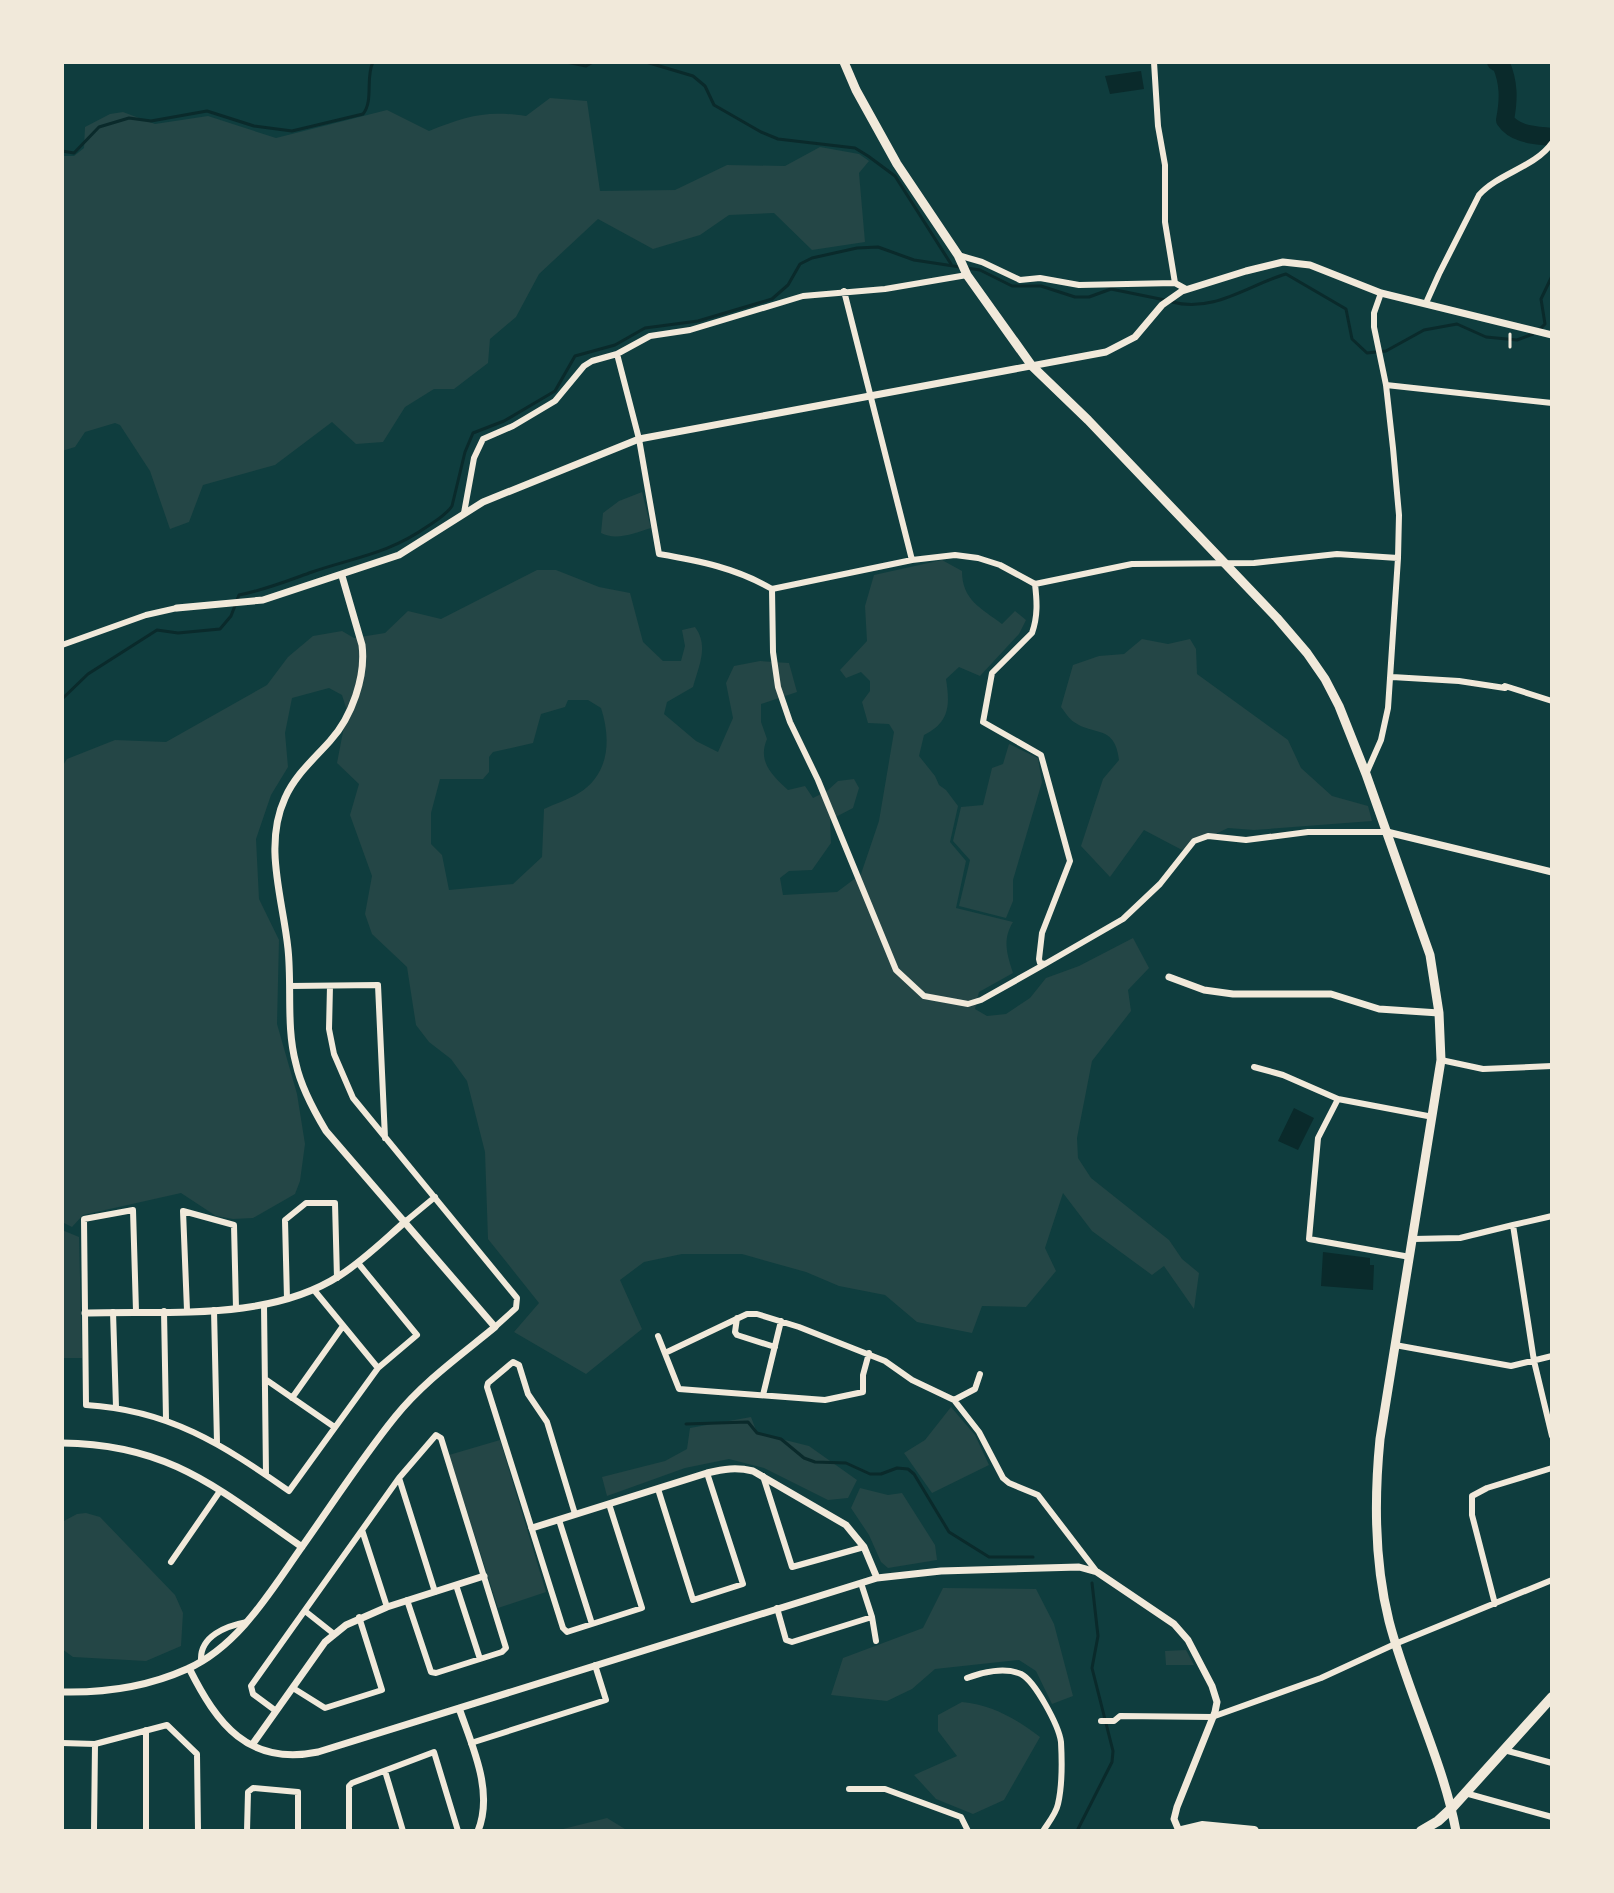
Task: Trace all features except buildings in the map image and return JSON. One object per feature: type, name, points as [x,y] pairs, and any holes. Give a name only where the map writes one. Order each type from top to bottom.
[{"type":"highway","points":[[1421,1831],[1436,1823],[1451,1809],[1552,1697]]},
{"type":"highway","points":[[1180,1831],[1202,1826],[1254,1831]]},
{"type":"main road","points":[[844,62],[897,164],[966,273],[1032,366],[1088,420],[1284,626],[1316,666],[1339,706],[1366,774],[1430,955],[1439,1013],[1441,1060],[1380,1439],[1375,1507],[1382,1586],[1395,1644],[1456,1831]]},
{"type":"street","points":[[1154,62],[1158,126],[1165,165],[1165,222],[1175,283]]},
{"type":"street","points":[[1426,303],[1479,195],[1487,186],[1552,145]]},
{"type":"street","points":[[958,257],[982,262],[1020,280],[1036,278],[1079,285],[1175,283],[1184,290]]},
{"type":"street","points":[[62,645],[146,615],[177,608],[277,597],[342,576],[399,555],[483,502],[639,439],[1092,356],[1135,337],[1162,305],[1184,290],[1274,263],[1310,265],[1381,293],[1550,335]]},
{"type":"street","points":[[464,513],[474,458],[483,439],[513,426],[555,401],[584,366],[592,361],[617,354],[650,336],[690,330],[803,296],[885,289],[966,273]]},
{"type":"street","points":[[844,291],[912,560]]},
{"type":"street","points":[[1366,774],[1386,724],[1392,677],[1392,628],[1398,558],[1397,491],[1386,385],[1374,313],[1381,293]]},
{"type":"street","points":[[617,354],[639,439],[659,554],[719,565],[772,589],[912,560],[955,555],[1000,565],[1035,584],[1132,564],[1268,562],[1337,554],[1398,558]]},
{"type":"street","points":[[1386,385],[1552,403]]},
{"type":"street","points":[[342,576],[362,645],[360,678],[343,723],[305,766],[285,797],[276,835],[279,898],[288,948],[296,1066],[326,1131],[495,1327]]},
{"type":"street","points":[[1035,584],[1037,609],[1032,633],[992,673],[983,722],[1041,755],[1070,861],[1042,933],[1039,959],[1040,963],[1045,964]]},
{"type":"street","points":[[772,589],[773,652],[778,687],[790,722],[818,780],[896,970],[924,996],[968,1004],[981,1000],[1045,964],[1123,919],[1160,884],[1194,841],[1208,836],[1258,840],[1308,832],[1387,832],[1552,872]]},
{"type":"street","points":[[1392,677],[1505,687],[1552,701]]},
{"type":"street","points":[[1169,977],[1204,990],[1233,994],[1331,994],[1379,1009],[1439,1013]]},
{"type":"street","points":[[290,986],[378,985],[385,1138]]},
{"type":"street","points":[[62,1692],[93,1692],[135,1686],[189,1668],[247,1622],[396,1415],[412,1397],[516,1308],[517,1298],[353,1098],[334,1054],[329,1029],[330,986]]},
{"type":"street","points":[[1441,1060],[1483,1069],[1552,1066]]},
{"type":"street","points":[[1254,1067],[1283,1075],[1338,1099],[1433,1117]]},
{"type":"street","points":[[1338,1099],[1318,1138],[1309,1239],[1410,1257]]},
{"type":"street","points":[[85,1313],[214,1310],[264,1305],[287,1299],[337,1278],[435,1197]]},
{"type":"street","points":[[287,1299],[285,1220],[306,1203],[335,1203],[337,1278]]},
{"type":"street","points":[[136,1311],[133,1210],[84,1219],[86,1405],[116,1407],[166,1419],[217,1443],[289,1491],[333,1426],[378,1368],[417,1335],[358,1263]]},
{"type":"street","points":[[187,1310],[183,1211],[234,1225],[236,1308]]},
{"type":"street","points":[[1413,1239],[1460,1238],[1552,1216]]},
{"type":"street","points":[[1513,1225],[1534,1361],[1552,1436]]},
{"type":"street","points":[[314,1290],[378,1368]]},
{"type":"street","points":[[264,1305],[266,1475]]},
{"type":"street","points":[[214,1310],[217,1443]]},
{"type":"street","points":[[164,1311],[166,1419]]},
{"type":"street","points":[[113,1312],[116,1407]]},
{"type":"street","points":[[665,1353],[752,1313],[869,1353],[912,1380],[954,1400],[979,1432],[1003,1478],[1038,1495],[1097,1572],[1167,1619],[1188,1640],[1217,1702],[1177,1807],[1174,1819],[1180,1831]]},
{"type":"street","points":[[737,1318],[737,1335],[775,1347]]},
{"type":"street","points":[[763,1395],[781,1321]]},
{"type":"street","points":[[292,1398],[343,1326]]},
{"type":"street","points":[[658,1336],[679,1389],[825,1400],[863,1392],[863,1375],[869,1353]]},
{"type":"street","points":[[1395,1345],[1511,1366],[1552,1356]]},
{"type":"street","points":[[575,1514],[547,1422],[528,1394],[519,1365],[513,1362],[487,1387],[563,1628],[567,1632],[642,1608],[609,1504]]},
{"type":"street","points":[[954,1400],[975,1389],[980,1374]]},
{"type":"street","points":[[265,1379],[333,1426]]},
{"type":"street","points":[[276,1711],[253,1694],[251,1686],[399,1478],[434,1436],[441,1438],[506,1646],[502,1652],[436,1673],[429,1671],[407,1600]]},
{"type":"street","points":[[62,1443],[94,1443],[150,1455],[176,1465],[302,1547]]},
{"type":"street","points":[[532,1528],[707,1473],[739,1468],[763,1476],[838,1518],[853,1531],[864,1547],[877,1578]]},
{"type":"street","points":[[1495,1604],[1472,1515],[1472,1496],[1502,1482],[1552,1468]]},
{"type":"street","points":[[658,1489],[693,1600],[743,1584],[707,1473]]},
{"type":"street","points":[[763,1476],[792,1567],[864,1547]]},
{"type":"street","points":[[399,1478],[435,1592]]},
{"type":"street","points":[[171,1562],[220,1491]]},
{"type":"street","points":[[559,1520],[592,1624]]},
{"type":"street","points":[[362,1530],[387,1607]]},
{"type":"street","points":[[189,1668],[216,1716],[232,1732],[252,1745],[284,1754],[308,1754],[877,1578],[941,1571],[1061,1567],[1079,1567],[1097,1572]]},
{"type":"street","points":[[252,1745],[334,1634],[359,1617],[484,1576]]},
{"type":"street","points":[[1101,1721],[1114,1721],[1120,1716],[1212,1717],[1341,1669],[1552,1580]]},
{"type":"street","points":[[861,1583],[876,1641]]},
{"type":"street","points":[[456,1585],[480,1659]]},
{"type":"street","points":[[777,1608],[786,1640],[792,1642],[872,1617]]},
{"type":"street","points":[[305,1611],[334,1634]]},
{"type":"street","points":[[293,1688],[325,1708],[382,1690],[359,1617]]},
{"type":"street","points":[[201,1660],[202,1649],[212,1636],[228,1627],[247,1622]]},
{"type":"street","points":[[471,1743],[606,1700],[595,1665]]},
{"type":"street","points":[[967,1678],[978,1673],[1007,1671],[1021,1674],[1034,1685],[1055,1726],[1061,1740],[1058,1803],[1043,1831]]},
{"type":"street","points":[[459,1708],[484,1795],[478,1831]]},
{"type":"street","points":[[62,1743],[95,1744],[167,1725],[196,1752],[198,1831]]},
{"type":"street","points":[[146,1730],[146,1831]]},
{"type":"street","points":[[94,1831],[95,1744]]},
{"type":"street","points":[[1504,1750],[1552,1763]]},
{"type":"street","points":[[349,1831],[349,1786],[357,1780],[434,1752],[458,1831]]},
{"type":"street","points":[[385,1771],[403,1831]]},
{"type":"street","points":[[247,1831],[248,1792],[253,1788],[298,1792],[298,1831]]},
{"type":"street","points":[[849,1789],[885,1789],[961,1817],[968,1831]]},
{"type":"street","points":[[1465,1793],[1552,1817]]},
{"type":"lane","points":[[1510,334],[1510,347]]},
{"type":"shaded area","points":[[1141,71],[1144,89],[1110,94],[1105,76]]},
{"type":"shaded area","points":[[550,98],[587,101],[600,191],[675,190],[727,165],[785,166],[820,147],[859,154],[869,161],[859,173],[865,242],[812,250],[774,213],[729,215],[700,235],[653,249],[598,219],[539,274],[516,317],[490,339],[488,363],[454,389],[434,389],[405,407],[383,442],[356,444],[332,422],[275,465],[203,485],[189,522],[170,529],[150,471],[120,425],[115,423],[85,432],[75,447],[62,451],[62,156],[74,156],[84,148],[85,127],[110,114],[123,112],[155,124],[208,116],[276,138],[387,110],[429,131],[476,116],[526,116]]},
{"type":"shaded area","points":[[642,492],[651,528],[619,536],[601,533],[603,513],[619,501]]},
{"type":"shaded area","points":[[942,560],[962,571],[969,596],[1002,624],[1015,611],[1026,620],[1019,634],[980,676],[959,667],[946,679],[946,712],[939,724],[924,735],[919,756],[958,806],[950,842],[966,861],[956,908],[1013,922],[1007,953],[1013,973],[979,992],[975,1009],[987,1016],[1006,1014],[1030,998],[1046,978],[1079,966],[1133,938],[1149,968],[1128,990],[1131,1011],[1092,1061],[1077,1138],[1078,1158],[1091,1178],[1169,1240],[1182,1259],[1199,1273],[1194,1309],[1164,1266],[1152,1275],[1092,1231],[1063,1193],[1045,1248],[1056,1271],[1026,1307],[982,1306],[972,1333],[917,1322],[885,1295],[839,1286],[806,1272],[742,1254],[682,1254],[644,1262],[620,1280],[642,1329],[586,1374],[514,1332],[539,1303],[488,1239],[485,1152],[467,1081],[451,1059],[429,1042],[416,1025],[407,967],[372,934],[365,914],[372,876],[350,815],[359,784],[337,763],[347,711],[342,695],[329,688],[292,698],[285,733],[288,767],[271,795],[256,839],[259,899],[279,940],[277,1024],[297,1094],[305,1144],[295,1194],[253,1218],[216,1216],[181,1193],[83,1215],[72,1227],[62,1222],[62,767],[67,759],[115,740],[166,742],[267,685],[288,657],[313,636],[342,631],[354,638],[385,633],[408,611],[441,619],[537,570],[556,570],[599,587],[630,593],[643,642],[663,661],[681,661],[685,646],[682,630],[695,627],[702,649],[693,687],[667,702],[664,714],[696,741],[718,752],[733,718],[726,683],[734,666],[760,661],[789,663],[797,692],[761,704],[761,722],[767,739],[764,755],[768,768],[788,790],[805,786],[813,798],[838,781],[854,779],[859,788],[853,808],[830,820],[831,843],[812,870],[789,871],[780,878],[783,895],[837,892],[861,874],[879,821],[894,732],[889,724],[868,723],[862,702],[870,691],[870,681],[861,672],[846,678],[840,670],[867,641],[865,606],[874,575]],"holes":[[[568,700],[588,700],[601,708],[604,719],[607,743],[602,766],[597,776],[579,793],[544,809],[542,857],[513,884],[449,890],[442,855],[431,844],[431,813],[440,779],[483,779],[489,772],[489,757],[493,752],[533,743],[541,714],[565,707]]]},
{"type":"shaded area","points":[[1142,639],[1168,644],[1190,639],[1196,649],[1197,674],[1288,740],[1301,768],[1332,796],[1368,806],[1372,821],[1254,830],[1228,828],[1182,850],[1144,830],[1110,877],[1081,846],[1103,779],[1119,760],[1117,749],[1108,736],[1074,722],[1061,707],[1073,665],[1099,656],[1124,654]]},
{"type":"shaded area","points":[[1009,744],[1038,758],[1042,782],[1013,880],[1013,901],[1006,918],[959,906],[970,860],[953,841],[961,807],[983,805],[992,768],[1003,764]]},
{"type":"shaded area","points":[[1294,1108],[1314,1118],[1298,1150],[1278,1141]]},
{"type":"shaded area","points":[[62,1230],[79,1237],[82,1358],[62,1358]]},
{"type":"shaded area","points":[[1323,1252],[1370,1258],[1370,1265],[1374,1265],[1373,1290],[1321,1286]]},
{"type":"shaded area","points":[[951,1407],[975,1435],[989,1465],[932,1493],[904,1453],[925,1440]]},
{"type":"shaded area","points":[[751,1417],[757,1433],[809,1446],[857,1480],[848,1498],[828,1500],[764,1468],[729,1459],[685,1468],[607,1496],[602,1477],[665,1461],[687,1449],[690,1428]]},
{"type":"shaded area","points":[[500,1440],[546,1592],[498,1608],[449,1455]]},
{"type":"shaded area","points":[[860,1488],[888,1495],[902,1493],[935,1545],[937,1560],[888,1568],[881,1562],[869,1535],[851,1508]]},
{"type":"shaded area","points":[[86,1513],[100,1517],[175,1595],[183,1613],[181,1646],[146,1661],[73,1657],[62,1649],[62,1522]]},
{"type":"shaded area","points":[[943,1588],[1036,1589],[1054,1624],[1073,1696],[1052,1704],[1036,1671],[1019,1660],[935,1669],[912,1689],[887,1701],[831,1695],[843,1658],[923,1628]]},
{"type":"shaded area","points":[[1186,1650],[1194,1665],[1166,1665],[1165,1651]]},
{"type":"shaded area","points":[[962,1702],[1004,1714],[1040,1737],[1004,1800],[973,1814],[936,1799],[914,1775],[957,1756],[938,1731],[938,1715]]},
{"type":"shaded area","points":[[607,1818],[635,1831],[555,1831]]},
{"type":"waterway","points":[[62,151],[74,153],[99,127],[129,118],[151,121],[207,111],[254,126],[292,131],[363,114],[368,102],[373,62]]},
{"type":"waterway","points":[[566,62],[586,66],[593,62]]},
{"type":"waterway","points":[[646,62],[693,76],[705,86],[714,105],[761,132],[778,139],[855,148],[868,156],[895,176],[951,264]]},
{"type":"waterway","points":[[1496,62],[1501,64],[1507,85],[1505,120],[1520,131],[1552,137]]},
{"type":"waterway","points":[[1501,64],[1507,62]]},
{"type":"waterway","points":[[62,699],[88,674],[157,630],[178,633],[220,629],[231,616],[239,595],[372,554],[413,535],[452,506],[465,452],[473,433],[504,421],[555,391],[575,356],[615,345],[645,328],[698,321],[772,299],[788,285],[800,264],[812,258],[857,248],[878,247],[914,260],[980,270],[1012,286],[1041,286],[1075,297],[1089,297],[1111,289],[1165,300]]},
{"type":"waterway","points":[[1172,302],[1202,304],[1217,301],[1286,274],[1346,309],[1352,339],[1367,353],[1386,351],[1424,330],[1457,324],[1486,337],[1517,340],[1533,334]]},
{"type":"waterway","points":[[1539,330],[1545,324],[1541,299],[1552,276]]},
{"type":"waterway","points":[[686,1424],[748,1422],[757,1433],[781,1439],[804,1458],[815,1462],[846,1463],[870,1474],[897,1468],[908,1469],[949,1532],[989,1557],[1033,1557]]},
{"type":"waterway","points":[[1077,1831],[1112,1762],[1113,1751],[1092,1668],[1098,1636],[1092,1583]]}]
